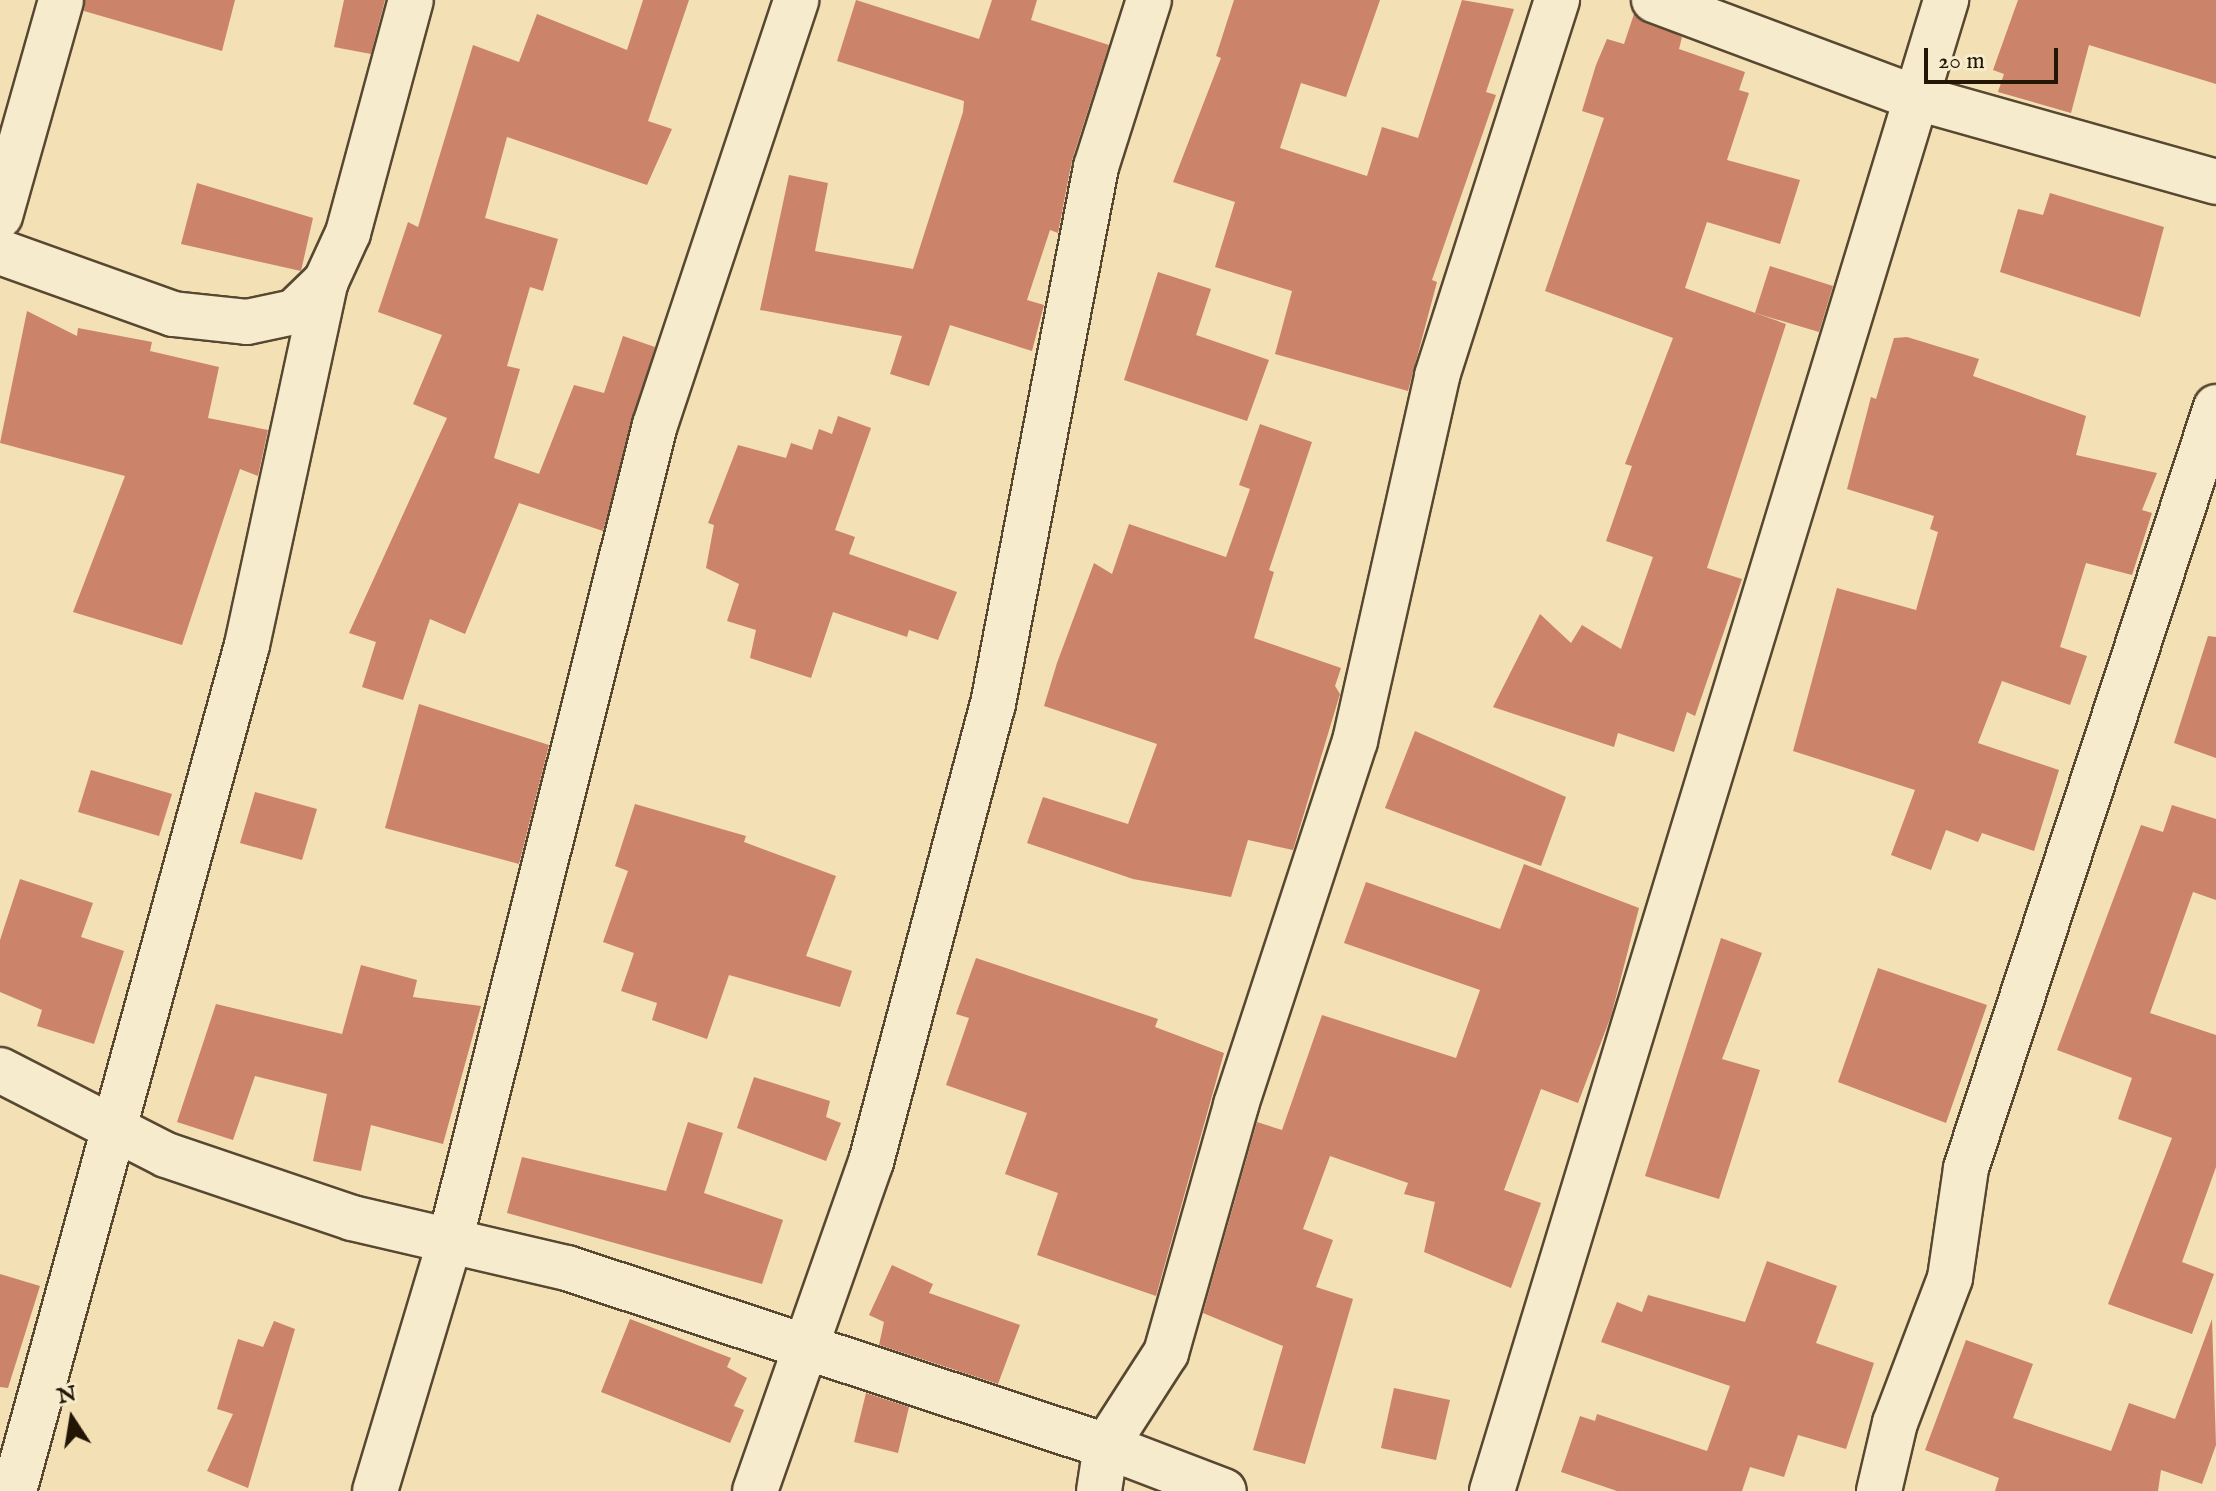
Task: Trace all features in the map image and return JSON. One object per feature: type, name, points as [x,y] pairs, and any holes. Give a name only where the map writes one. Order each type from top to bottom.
[{"type":"street","points":[[0,216],[61,0]]},
{"type":"street","points":[[14,1491],[117,1130],[247,645],[326,281],[348,233],[411,0]]},
{"type":"street","points":[[375,1491],[450,1241],[655,425],[796,0]]},
{"type":"street","points":[[755,1491],[801,1346],[871,1162],[993,704],[1096,167],[1149,0]]},
{"type":"street","points":[[1099,1491],[1106,1446],[1166,1353],[1236,1105],[1355,741],[1437,376],[1557,0]]},
{"type":"street","points":[[1654,0],[1914,97],[2216,182]]},
{"type":"street","points":[[1492,1491],[1946,0]]},
{"type":"street","points":[[0,252],[173,314],[247,322],[294,312],[326,281]]},
{"type":"street","points":[[1879,1491],[1895,1423],[1950,1278],[1966,1168],[2216,407]]},
{"type":"street","points":[[0,1070],[166,1155],[352,1218],[567,1268],[1106,1446],[1224,1491]]},
{"type":"building","points":[[85,0],[235,0],[222,51],[84,11]]},
{"type":"building","points":[[344,0],[385,0],[371,54],[334,47]]},
{"type":"building","points":[[643,0],[689,0],[648,121],[672,129],[647,185],[507,137],[485,218],[558,239],[543,291],[530,287],[507,366],[520,369],[494,458],[539,474],[574,385],[604,393],[623,336],[655,347],[603,531],[519,503],[465,634],[430,619],[403,700],[362,687],[376,642],[349,633],[447,418],[413,404],[442,335],[378,312],[408,222],[418,227],[473,45],[519,62],[537,14],[627,50]]},
{"type":"building","points":[[856,0],[979,39],[992,0],[1037,0],[1031,20],[1109,45],[1072,160],[1058,233],[1050,230],[1027,300],[1044,305],[1032,351],[950,325],[929,386],[890,374],[902,336],[760,310],[789,175],[828,183],[815,251],[913,269],[963,112],[964,101],[837,61]]},
{"type":"building","points":[[1234,0],[1380,0],[1346,97],[1301,83],[1280,148],[1367,176],[1382,127],[1418,138],[1462,0],[1514,9],[1486,92],[1496,95],[1432,280],[1437,282],[1408,391],[1275,354],[1292,291],[1215,267],[1235,202],[1173,182],[1221,58],[1216,56]]},
{"type":"building","points":[[2018,0],[2216,0],[2216,84],[2089,45],[2071,113],[1998,92],[2004,74],[1993,70]]},
{"type":"building","points":[[1634,14],[1682,37],[1679,49],[1745,72],[1739,90],[1749,93],[1727,160],[1800,180],[1780,244],[1707,222],[1685,288],[1786,324],[1707,568],[1742,579],[1695,716],[1687,712],[1674,752],[1618,733],[1614,747],[1493,707],[1540,614],[1571,643],[1582,625],[1621,649],[1653,557],[1606,541],[1632,466],[1625,464],[1673,338],[1545,291],[1604,118],[1582,111],[1596,65],[1607,39],[1624,44]]},
{"type":"building","points":[[197,183],[313,218],[301,271],[181,244]]},
{"type":"building","points":[[2050,193],[2164,227],[2140,317],[2000,272],[2018,209],[2043,215]]},
{"type":"building","points":[[1770,266],[1833,286],[1819,332],[1755,313]]},
{"type":"building","points":[[1158,272],[1211,289],[1196,335],[1269,360],[1247,421],[1124,380]]},
{"type":"building","points":[[27,311],[77,336],[78,328],[152,342],[150,351],[219,367],[208,418],[268,430],[258,476],[240,469],[182,645],[73,612],[125,476],[0,443]]},
{"type":"building","points":[[1907,337],[1979,359],[1973,376],[2086,416],[2076,455],[2157,473],[2142,510],[2152,513],[2132,575],[2086,563],[2060,647],[2087,656],[2070,705],[2002,681],[1978,743],[2059,770],[2034,851],[1982,833],[1978,842],[1946,830],[1931,870],[1891,855],[1915,790],[1793,751],[1837,588],[1916,610],[1938,532],[1930,529],[1934,516],[1847,489],[1871,397],[1876,399],[1894,338]]},
{"type":"building","points":[[838,416],[871,428],[835,530],[855,537],[849,554],[957,592],[938,640],[909,630],[907,637],[833,612],[811,678],[750,658],[756,630],[727,621],[739,584],[706,568],[714,525],[708,523],[738,445],[786,458],[791,443],[812,450],[819,429],[832,434]]},
{"type":"building","points":[[1260,424],[1312,442],[1269,570],[1274,572],[1254,638],[1341,668],[1335,686],[1340,694],[1293,850],[1248,840],[1231,897],[1133,879],[1027,843],[1043,797],[1128,824],[1157,744],[1044,706],[1057,663],[1094,563],[1112,574],[1129,524],[1226,557],[1250,489],[1239,485]]},
{"type":"building","points":[[2208,636],[2216,637],[2216,758],[2174,743]]},
{"type":"building","points":[[419,704],[549,745],[519,864],[385,828]]},
{"type":"building","points":[[1415,731],[1566,797],[1541,866],[1385,808]]},
{"type":"building","points":[[91,770],[172,794],[159,836],[78,812]]},
{"type":"building","points":[[255,792],[317,809],[302,860],[240,843]]},
{"type":"building","points":[[635,804],[746,836],[744,842],[836,876],[806,956],[852,971],[840,1007],[729,975],[707,1039],[652,1020],[657,1003],[621,991],[634,953],[603,942],[628,871],[615,866]]},
{"type":"building","points":[[2172,805],[2216,819],[2216,900],[2193,892],[2150,1013],[2216,1035],[2216,1167],[2182,1262],[2214,1274],[2192,1334],[2108,1304],[2172,1138],[2118,1119],[2132,1078],[2057,1050],[2141,825],[2163,832]]},
{"type":"building","points":[[1524,864],[1639,908],[1611,1016],[1578,1103],[1541,1089],[1504,1190],[1541,1203],[1511,1288],[1424,1252],[1435,1202],[1404,1194],[1408,1183],[1330,1156],[1303,1229],[1333,1240],[1316,1287],[1353,1299],[1305,1464],[1253,1450],[1283,1346],[1203,1313],[1257,1122],[1282,1130],[1322,1015],[1456,1058],[1480,990],[1344,943],[1366,882],[1500,929]]},
{"type":"building","points":[[20,879],[93,903],[81,937],[124,951],[94,1044],[37,1026],[42,1010],[0,992],[0,940]]},
{"type":"building","points":[[1721,938],[1762,953],[1722,1059],[1760,1070],[1719,1199],[1645,1176]]},
{"type":"building","points":[[976,958],[1158,1019],[1155,1027],[1224,1053],[1156,1296],[1037,1255],[1058,1193],[1005,1174],[1027,1113],[946,1085],[969,1018],[956,1014]]},
{"type":"building","points":[[361,965],[417,980],[413,997],[481,1006],[443,1144],[371,1125],[361,1171],[313,1161],[327,1094],[255,1076],[233,1140],[177,1122],[216,1004],[342,1034]]},
{"type":"building","points":[[1878,968],[1987,1005],[1946,1123],[1838,1082]]},
{"type":"building","points":[[754,1077],[830,1101],[826,1117],[841,1123],[826,1161],[737,1128]]},
{"type":"building","points":[[688,1122],[723,1133],[704,1193],[783,1220],[762,1284],[507,1213],[522,1157],[666,1191]]},
{"type":"building","points":[[1767,1261],[1837,1286],[1816,1343],[1874,1363],[1846,1449],[1798,1435],[1784,1477],[1750,1467],[1742,1491],[1617,1491],[1561,1472],[1580,1416],[1595,1421],[1597,1414],[1707,1451],[1730,1386],[1601,1342],[1617,1302],[1642,1312],[1648,1295],[1745,1322]]},
{"type":"building","points":[[892,1265],[933,1284],[929,1293],[1020,1325],[998,1384],[879,1345],[884,1322],[869,1315]]},
{"type":"building","points":[[0,1274],[40,1286],[8,1388],[0,1387]]},
{"type":"building","points":[[630,1319],[731,1358],[727,1367],[747,1378],[734,1406],[744,1410],[730,1443],[601,1392]]},
{"type":"building","points":[[2212,1319],[2216,1445],[2202,1484],[2161,1470],[2158,1491],[1995,1491],[1999,1478],[1925,1450],[1966,1340],[2033,1364],[2013,1418],[2111,1451],[2129,1403],[2175,1419]]},
{"type":"building","points":[[274,1321],[295,1329],[248,1488],[207,1471],[233,1414],[217,1409],[238,1339],[263,1347]]},
{"type":"building","points":[[1394,1388],[1450,1400],[1436,1460],[1381,1448]]},
{"type":"building","points":[[866,1393],[909,1407],[898,1453],[854,1442]]}]
